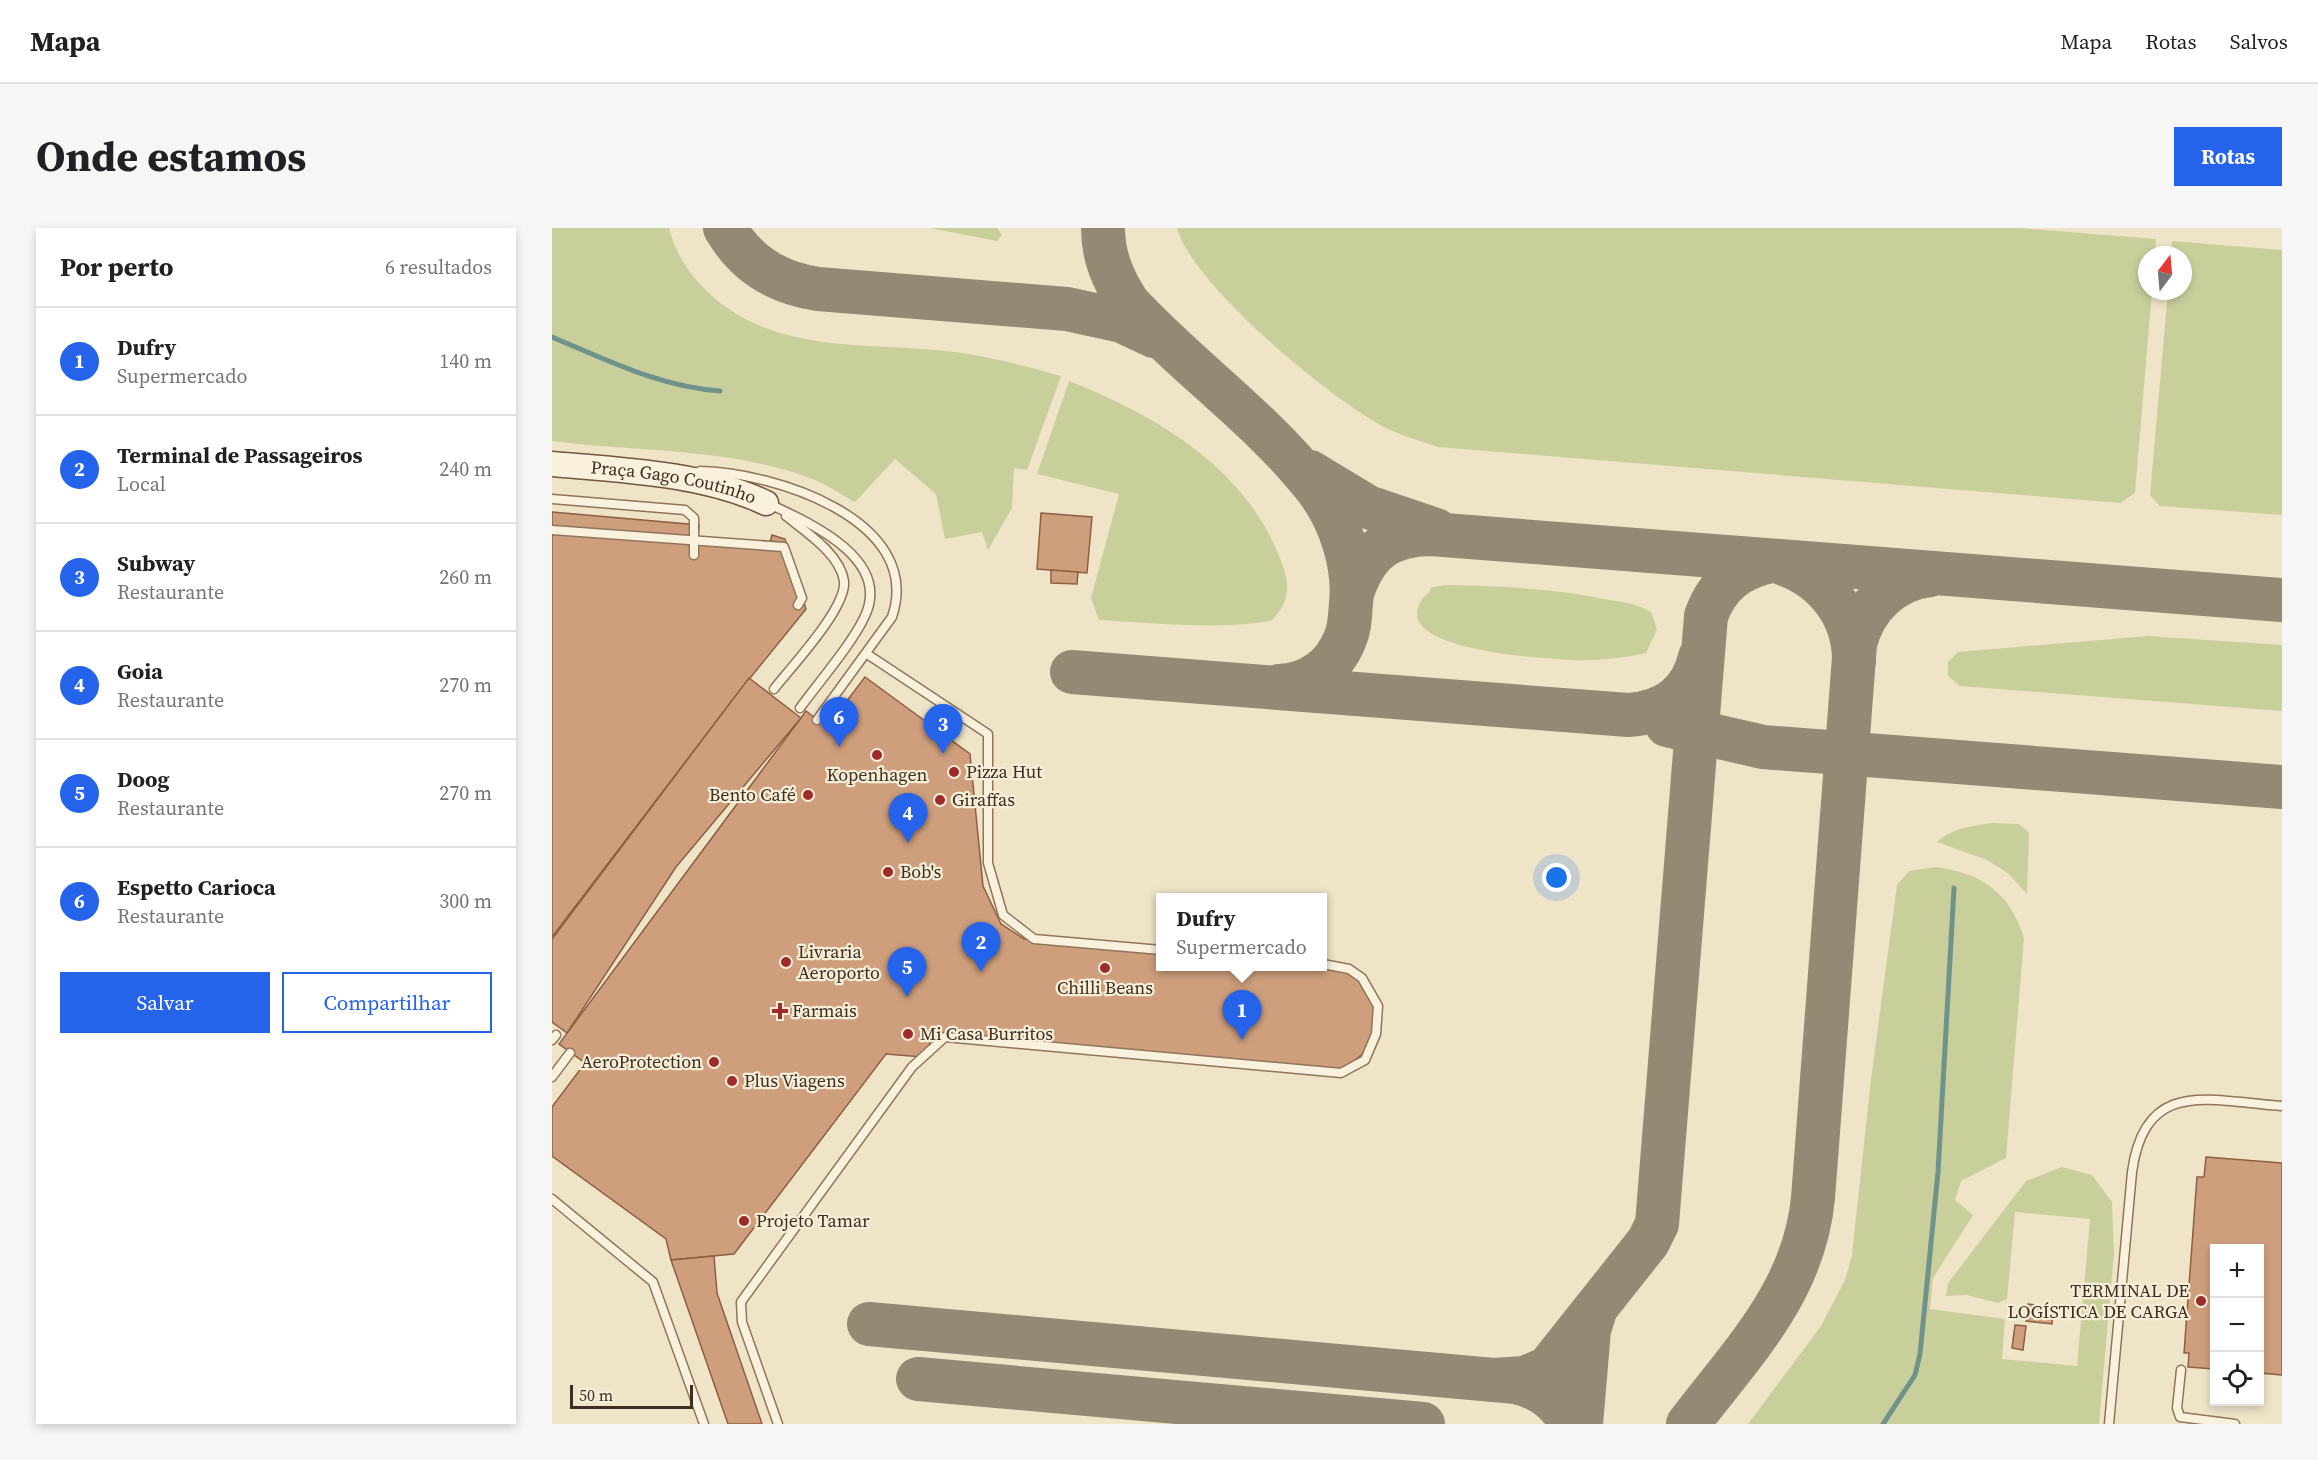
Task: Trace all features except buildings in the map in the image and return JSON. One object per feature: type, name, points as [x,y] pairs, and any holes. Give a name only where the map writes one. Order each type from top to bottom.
[{"type":"main road","name":"Praça Gago Coutinho","points":[[552,464],[620,470],[715,485],[766,503]]},
{"type":"lane","points":[[620,470],[717,471],[745,475],[789,487],[846,515],[864,528],[883,549],[896,583],[892,617],[817,720]]},
{"type":"lane","points":[[552,499],[686,510],[694,518],[693,555]]},
{"type":"lane","points":[[582,501],[595,510]]},
{"type":"lane","points":[[766,503],[835,538],[859,563],[866,578],[868,605],[864,618],[800,708]]},
{"type":"lane","name":"Praça Gago Coutinho","points":[[766,503],[809,534],[826,550],[835,561],[844,580],[841,599],[835,609],[774,689]]},
{"type":"lane","points":[[552,530],[784,547],[802,598],[798,605]]},
{"type":"lane","points":[[867,654],[988,734],[988,863],[1003,915],[1034,939],[1156,950]]},
{"type":"lane","points":[[778,1424],[742,1322],[741,1302],[912,1066],[945,1037],[1341,1073],[1365,1059],[1376,1034],[1378,1006],[1362,978],[1349,969],[1327,965]]},
{"type":"lane","points":[[552,1077],[570,1053]]},
{"type":"lane","points":[[2109,1424],[2137,1145],[2156,1115],[2184,1100],[2282,1106]]},
{"type":"lane","points":[[552,1199],[653,1282],[704,1424]]},
{"type":"lane","points":[[2181,1370],[2178,1408],[2180,1417],[2235,1424]]},
{"type":"green space","points":[[552,228],[669,228],[685,265],[697,281],[712,296],[739,315],[767,329],[828,342],[982,356],[1061,376],[1027,470],[1014,468],[1012,508],[988,550],[982,532],[945,539],[936,494],[895,459],[855,502],[810,478],[748,461],[683,452],[552,441]]},
{"type":"green space","points":[[929,228],[997,228],[1002,235],[997,241]]},
{"type":"green space","points":[[1177,228],[2020,228],[2156,239],[2156,246],[2138,246],[2138,300],[2151,300],[2135,493],[2120,503],[1438,447],[1386,428],[1333,393],[1267,339],[1236,309],[1188,252]]},
{"type":"green space","points":[[2172,241],[2282,250],[2282,515],[2160,506],[2150,495],[2167,300],[2192,300],[2192,246],[2172,246]]},
{"type":"green space","points":[[1069,381],[1132,409],[1162,426],[1191,446],[1241,492],[1261,520],[1277,551],[1286,579],[1286,596],[1278,613],[1271,621],[1207,625],[1099,620],[1091,598],[1119,494],[1037,474]]},
{"type":"green space","points":[[1444,585],[1544,590],[1629,603],[1652,613],[1657,630],[1646,653],[1619,658],[1558,659],[1485,651],[1438,637],[1423,627],[1417,615],[1420,602],[1430,592],[1430,588]]},
{"type":"green space","points":[[2148,636],[2282,645],[2282,711],[1960,686],[1948,676],[1948,662],[1958,652]]},
{"type":"green space","points":[[1993,823],[2019,824],[2029,833],[2027,894],[2009,874],[1987,860],[1937,842],[1957,830]]},
{"type":"green space","points":[[1936,867],[1967,874],[1992,888],[2011,908],[2024,938],[2006,1158],[1961,1181],[1955,1200],[1973,1215],[1933,1278],[1930,1309],[2005,1319],[2002,1359],[2077,1366],[2090,1219],[2015,1212],[2007,1299],[1998,1303],[1967,1295],[1946,1296],[1948,1283],[2026,1181],[2062,1167],[2092,1175],[2112,1202],[2114,1253],[2099,1424],[1748,1424],[1821,1326],[1845,1280],[1852,1255],[1871,1079],[1897,885],[1909,871]]},
{"type":"waterway","points":[[552,337],[655,378],[720,391]]},
{"type":"waterway","points":[[1883,1424],[1915,1375],[1920,1354],[1938,1172],[1954,888]]},
{"type":"taxiway","points":[[725,228],[733,241],[753,262],[776,277],[803,286],[1067,309],[1122,321],[1154,336]]},
{"type":"taxiway","points":[[1103,228],[1103,239],[1110,267],[1128,303],[1295,463],[1325,500],[1339,528],[1351,573],[1350,621],[1347,635],[1334,658],[1320,673],[1301,682],[1279,686]]},
{"type":"taxiway","points":[[1310,472],[1368,507],[1436,530]]},
{"type":"taxiway","points":[[1352,593],[1364,567],[1380,548],[1402,538],[1431,534],[2282,600]]},
{"type":"taxiway","points":[[1493,1380],[1525,1378],[1548,1368],[1648,1242],[1657,1224],[1706,616],[1717,594],[1731,579],[1749,568],[1771,561]]},
{"type":"taxiway","points":[[1784,564],[1812,579],[1834,600],[1849,628],[1854,660]]},
{"type":"taxiway","points":[[1688,1424],[1767,1320],[1784,1292],[1807,1232],[1813,1198],[1855,644],[1865,618],[1882,597],[1904,582],[1930,575]]},
{"type":"taxiway","points":[[1072,672],[1628,715],[1653,710],[1674,699],[1690,681],[1700,657]]},
{"type":"taxiway","points":[[1667,725],[1763,747],[2282,787]]},
{"type":"taxiway","points":[[1581,1424],[1589,1330],[1594,1314]]},
{"type":"taxiway","points":[[869,1324],[1516,1382],[1541,1392],[1555,1402],[1571,1424]]},
{"type":"taxiway","points":[[918,1379],[1423,1424]]},
{"type":"place","name":"Espetto Carioca","points":[[839,747]]},
{"type":"place","name":"Subway","points":[[943,754]]},
{"type":"place","name":"Kopenhagen","points":[[877,755]]},
{"type":"place","name":"Pizza Hut","points":[[954,772]]},
{"type":"place","name":"Bento Café","points":[[808,795]]},
{"type":"place","name":"Giraffas","points":[[940,800]]},
{"type":"place","name":"Goia","points":[[908,843]]},
{"type":"place","name":"Bob's","points":[[888,872]]},
{"type":"place","name":"Livraria Aeroporto","points":[[786,962]]},
{"type":"place","name":"Chilli Beans","points":[[1105,968]]},
{"type":"place","name":"Terminal de Passageiros","points":[[981,972]]},
{"type":"place","name":"Doog","points":[[907,997]]},
{"type":"place","name":"Farmais","points":[[780,1011]]},
{"type":"place","name":"Mi Casa Burritos","points":[[908,1034]]},
{"type":"place","name":"Dufry","points":[[1242,1040]]},
{"type":"place","name":"AeroProtection","points":[[714,1062]]},
{"type":"place","name":"Plus Viagens","points":[[732,1081]]},
{"type":"place","name":"Projeto Tamar","points":[[744,1221]]},
{"type":"place","name":"TERMINAL DE LOGÍSTICA DE CARGA","points":[[2201,1301]]}]
